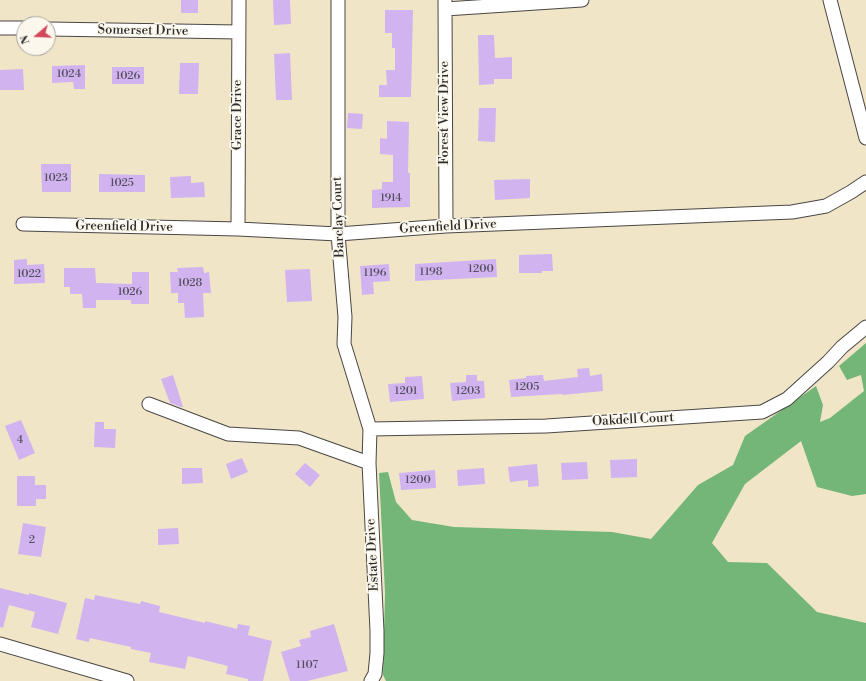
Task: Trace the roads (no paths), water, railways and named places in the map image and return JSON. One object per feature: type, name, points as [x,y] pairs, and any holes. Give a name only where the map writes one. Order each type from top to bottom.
[{"type":"street","name":"Grace Drive","points":[[238,229],[239,0]]},
{"type":"street","name":"Barclay Court","points":[[338,0],[338,234],[345,316],[344,344],[370,429]]},
{"type":"street","points":[[445,4],[582,0]]},
{"type":"street","points":[[830,0],[866,138]]},
{"type":"street","name":"Forest View Drive","points":[[445,4],[446,226]]},
{"type":"street","points":[[0,28],[16,28]]},
{"type":"street","name":"Somerset Drive","points":[[56,29],[239,32]]},
{"type":"street","name":"Greenfield Drive","points":[[23,224],[238,229],[338,234],[446,226],[792,212],[826,206],[866,182]]},
{"type":"street","name":"Oakdell Court","points":[[370,429],[546,426],[762,412],[787,399],[828,362],[842,347],[866,327]]},
{"type":"street","points":[[149,404],[228,434],[299,438],[368,463]]},
{"type":"street","name":"Estate Drive","points":[[370,429],[368,463],[377,631],[376,660],[374,674],[371,681]]},
{"type":"street","points":[[0,644],[126,681]]}]
